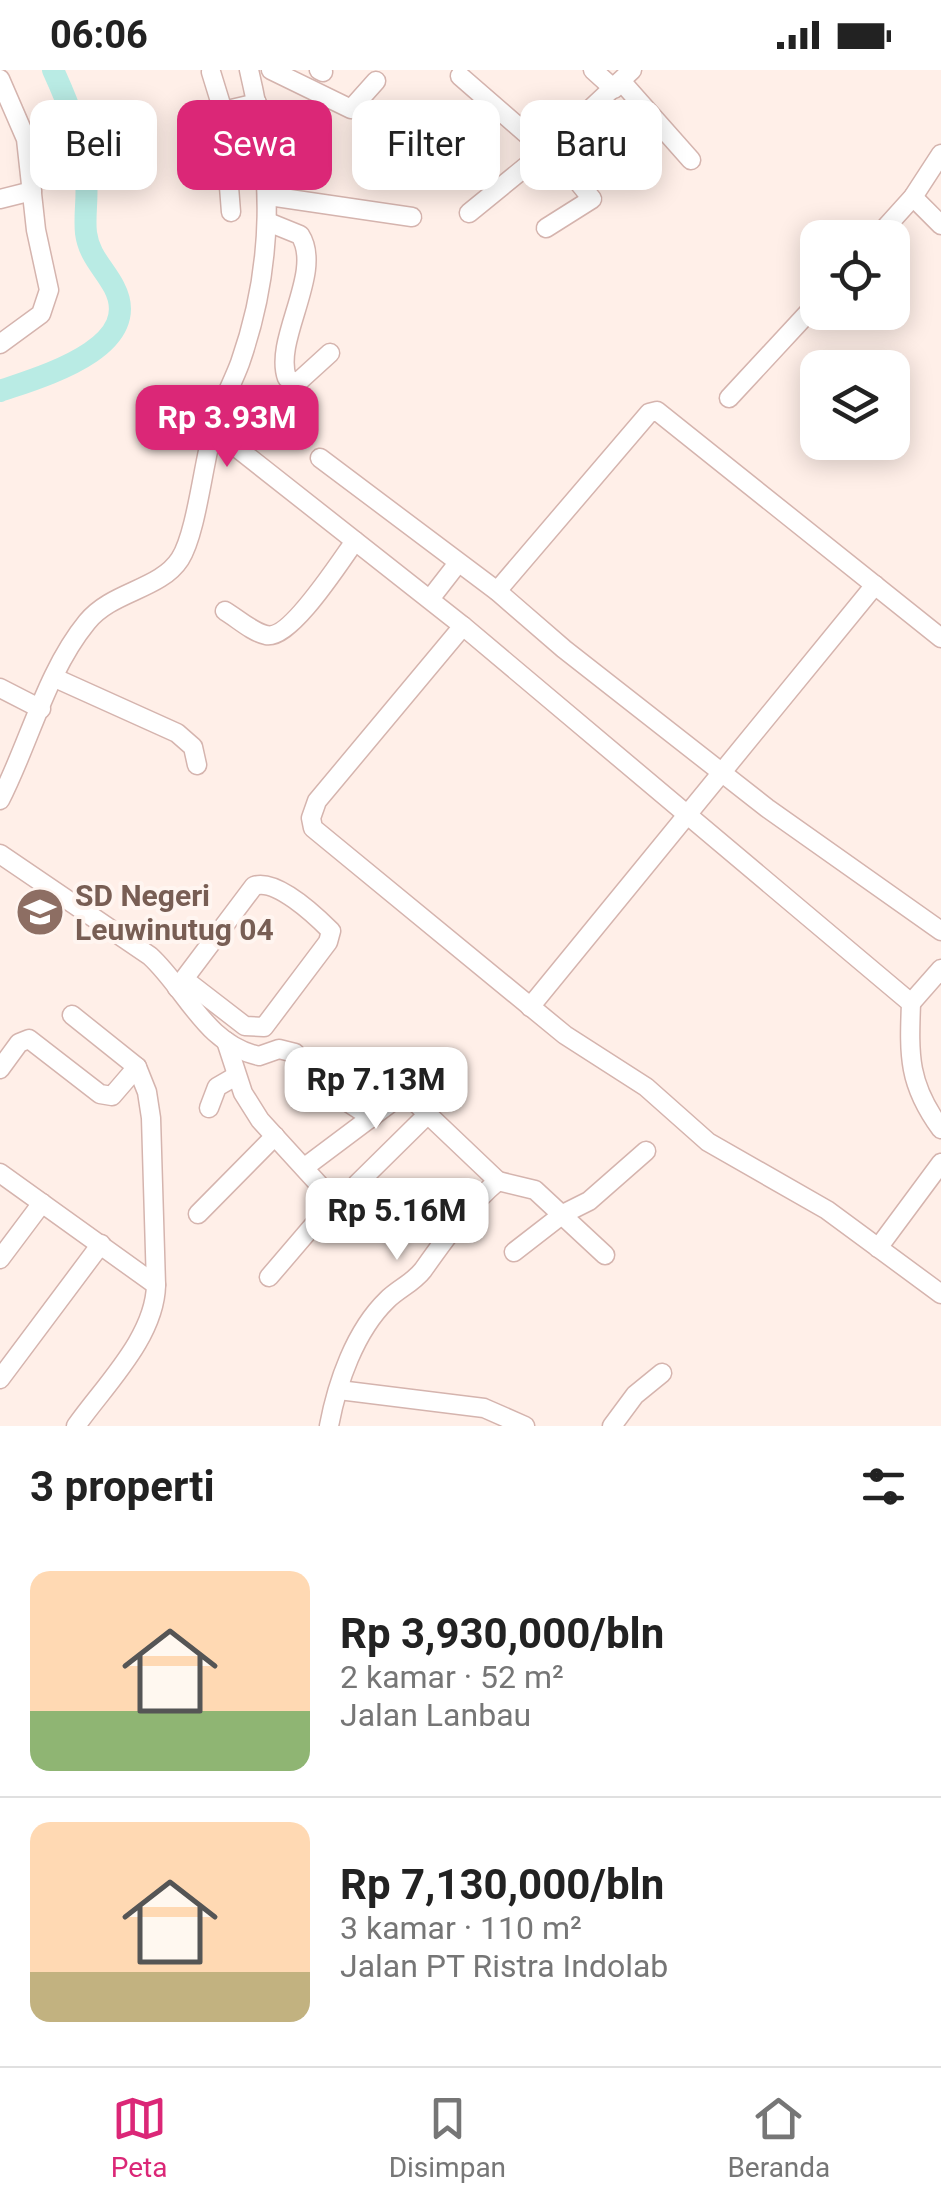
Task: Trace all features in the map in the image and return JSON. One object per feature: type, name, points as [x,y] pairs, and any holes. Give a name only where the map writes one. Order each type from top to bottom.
[{"type":"street","points":[[249,70],[255,100]]},
{"type":"street","points":[[271,70],[351,109],[376,81]]},
{"type":"street","points":[[593,70],[622,80],[692,160]]},
{"type":"street","points":[[211,72],[220,100]]},
{"type":"street","points":[[460,76],[520,125]]},
{"type":"street","points":[[600,100],[622,80]]},
{"type":"street","points":[[0,344],[32,323],[47,303],[49,290],[26,139],[1,82]]},
{"type":"street","points":[[892,220],[941,154]]},
{"type":"street","points":[[469,213],[520,171]]},
{"type":"street","points":[[229,190],[231,212]]},
{"type":"street","points":[[0,800],[70,647],[98,610],[158,578],[180,559],[213,429],[247,337],[268,222],[268,190]]},
{"type":"street","points":[[546,228],[592,200],[584,190]]},
{"type":"street","points":[[0,198],[32,191]]},
{"type":"street","points":[[269,196],[412,217]]},
{"type":"street","points":[[912,197],[941,225]]},
{"type":"street","points":[[268,222],[300,235],[306,248],[298,308],[286,348],[287,378],[297,383],[330,352]]},
{"type":"street","points":[[729,398],[800,321]]},
{"type":"street","points":[[497,591],[654,410],[941,638]]},
{"type":"street","points":[[213,429],[463,626],[911,1003]]},
{"type":"street","points":[[320,458],[497,591],[719,771],[941,930]]},
{"type":"street","points":[[225,611],[263,635],[280,634],[302,613],[355,541]]},
{"type":"street","points":[[430,599],[458,563]]},
{"type":"street","points":[[530,1007],[719,771],[875,585]]},
{"type":"street","points":[[463,626],[317,801],[311,818],[320,836],[564,1035],[646,1087],[708,1142],[811,1200],[941,1294]]},
{"type":"street","points":[[55,678],[177,733],[192,747],[197,765]]},
{"type":"street","points":[[0,688],[42,709]]},
{"type":"street","points":[[0,854],[139,947],[180,984],[245,1026],[264,1026],[328,942],[331,931],[272,885],[259,883],[180,984]]},
{"type":"street","points":[[941,968],[911,1003],[913,1079],[922,1104],[941,1129]]},
{"type":"street","points":[[180,984],[193,1012],[226,1040],[260,1056],[279,1049],[295,1053],[335,1094],[372,1118]]},
{"type":"street","points":[[72,1015],[137,1067],[148,1092],[156,1284],[156,1302],[147,1324],[76,1426]]},
{"type":"street","points":[[0,1069],[19,1043],[29,1039],[107,1098],[137,1067]]},
{"type":"street","points":[[226,1040],[236,1076],[260,1120],[333,1199],[333,1206],[269,1278]]},
{"type":"street","points":[[209,1108],[217,1086],[236,1076]]},
{"type":"street","points":[[306,1167],[400,1097],[409,1099],[498,1182],[535,1190],[605,1256]]},
{"type":"street","points":[[356,1184],[428,1114]]},
{"type":"street","points":[[198,1214],[275,1136]]},
{"type":"street","points":[[514,1252],[563,1214],[590,1202],[646,1151]]},
{"type":"street","points":[[878,1248],[941,1163]]},
{"type":"street","points":[[0,1173],[156,1284]]},
{"type":"street","points":[[329,1426],[360,1336],[386,1300],[414,1280],[434,1251],[498,1182]]},
{"type":"street","points":[[0,1259],[42,1203]]},
{"type":"street","points":[[0,1379],[101,1244]]},
{"type":"street","points":[[612,1426],[635,1395],[662,1374]]},
{"type":"street","points":[[339,1390],[484,1408],[525,1426]]},
{"type":"waterway","points":[[0,391],[84,357],[103,343],[115,327],[120,308],[114,287],[88,241],[82,151],[53,70]]},
{"type":"place","name":"SD Negeri Leuwinutug 04","points":[[40,912]]}]
